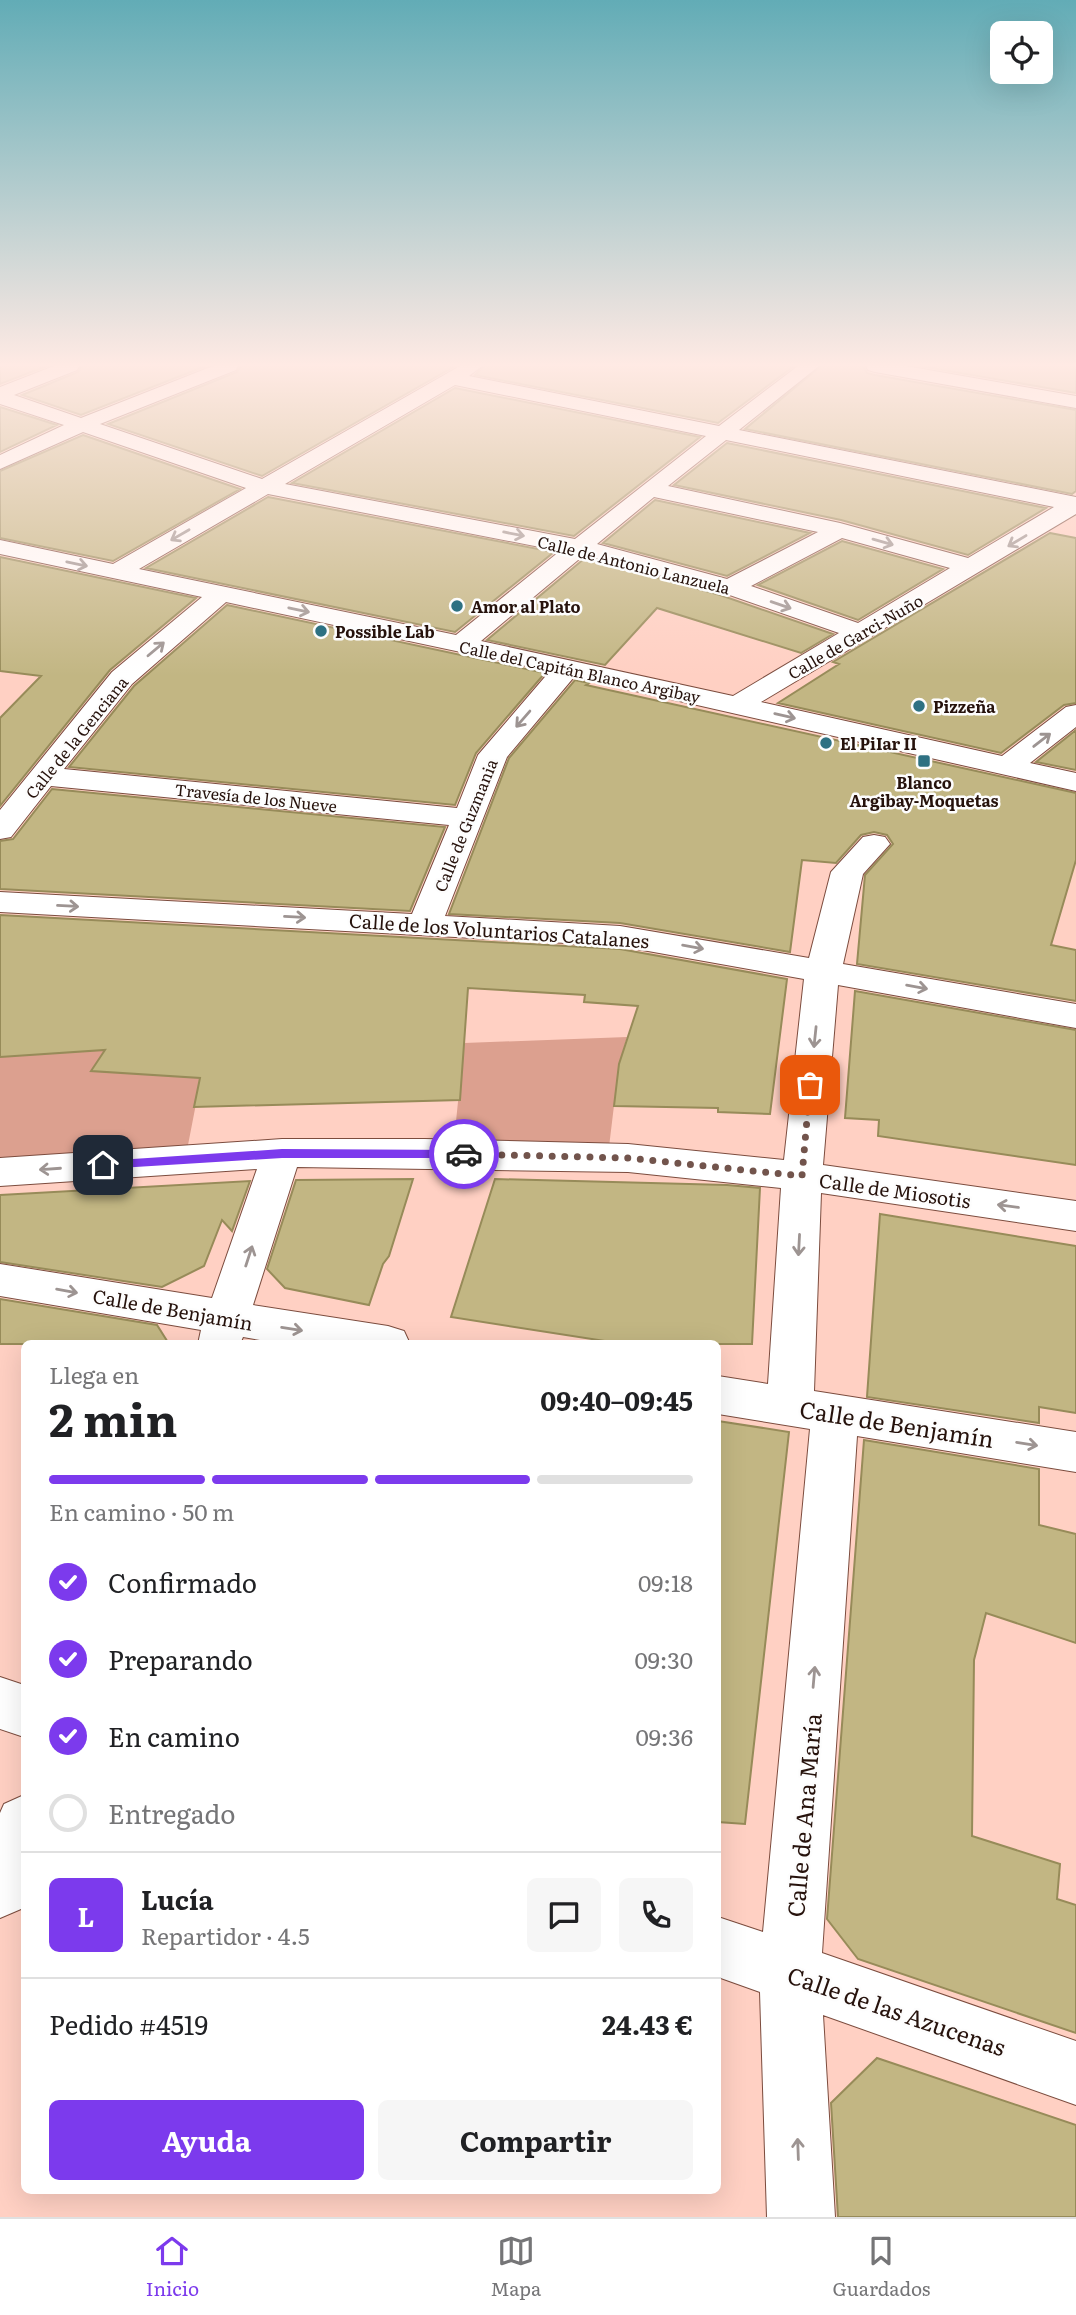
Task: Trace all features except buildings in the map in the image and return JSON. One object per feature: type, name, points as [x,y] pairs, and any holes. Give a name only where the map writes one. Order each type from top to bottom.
[{"type":"street","name":"Calle de Antonio Lanzuela","points":[[214,469],[262,486],[579,547],[730,587],[860,632]]},
{"type":"street","points":[[116,572],[291,469]]},
{"type":"street","points":[[460,645],[675,469]]},
{"type":"street","points":[[898,469],[1076,505]]},
{"type":"street","points":[[650,489],[840,530],[973,567]]},
{"type":"street","name":"Calle de Garci-Nuño","points":[[737,705],[1076,505]]},
{"type":"street","points":[[730,587],[840,530]]},
{"type":"street","name":"Calle del Capitán Blanco Argibay","points":[[3,551],[116,572],[568,667],[1076,782]]},
{"type":"street","name":"Calle de la Genciana","points":[[0,830],[122,678],[221,594]]},
{"type":"street","name":"Calle de Guzmania","points":[[425,924],[493,755],[568,667]]},
{"type":"street","points":[[1008,766],[1076,713]]},
{"type":"street","name":"Travesía de los Nueve","points":[[44,776],[469,818]]},
{"type":"street","points":[[802,1176],[822,970],[847,872],[874,844]]},
{"type":"street","name":"Calle de los Voluntarios Catalanes","points":[[0,902],[636,937],[1076,1016]]},
{"type":"street","points":[[223,1332],[282,1153]]},
{"type":"street","name":"Calle de Miosotis","points":[[0,1172],[282,1153],[628,1158],[802,1176],[1076,1216]]},
{"type":"street","name":"Calle de Ana María","points":[[801,2217],[790,1972],[813,1410],[802,1176]]},
{"type":"street","name":"Calle de Benjamín","points":[[0,1280],[223,1332],[333,1340]]},
{"type":"street","name":"Calle de Benjamín","points":[[721,1395],[1076,1452]]},
{"type":"street","points":[[0,1703],[21,1710]]},
{"type":"street","points":[[0,1888],[21,1832]]},
{"type":"street","name":"Calle de las Azucenas","points":[[721,1948],[1076,2073]]},
{"type":"shaded area","points":[[627,1037],[619,1064],[609,1147],[454,1141],[464,1043]]},
{"type":"shaded area","points":[[105,1050],[91,1071],[201,1078],[188,1145],[0,1158],[0,1057]]},
{"type":"way so far","points":[[464,1154],[628,1158],[802,1176],[810,1085]]},
{"type":"place","name":"Amor al Plato","points":[[457,606]]},
{"type":"place","name":"Possible Lab","points":[[321,631]]},
{"type":"place","name":"Pizzeña","points":[[919,706]]},
{"type":"place","name":"El PiIar II","points":[[826,743]]},
{"type":"place","name":"Blanco Argibay-Moquetas","points":[[924,761]]},
{"type":"route","points":[[103,1165],[282,1153],[464,1154]]}]
